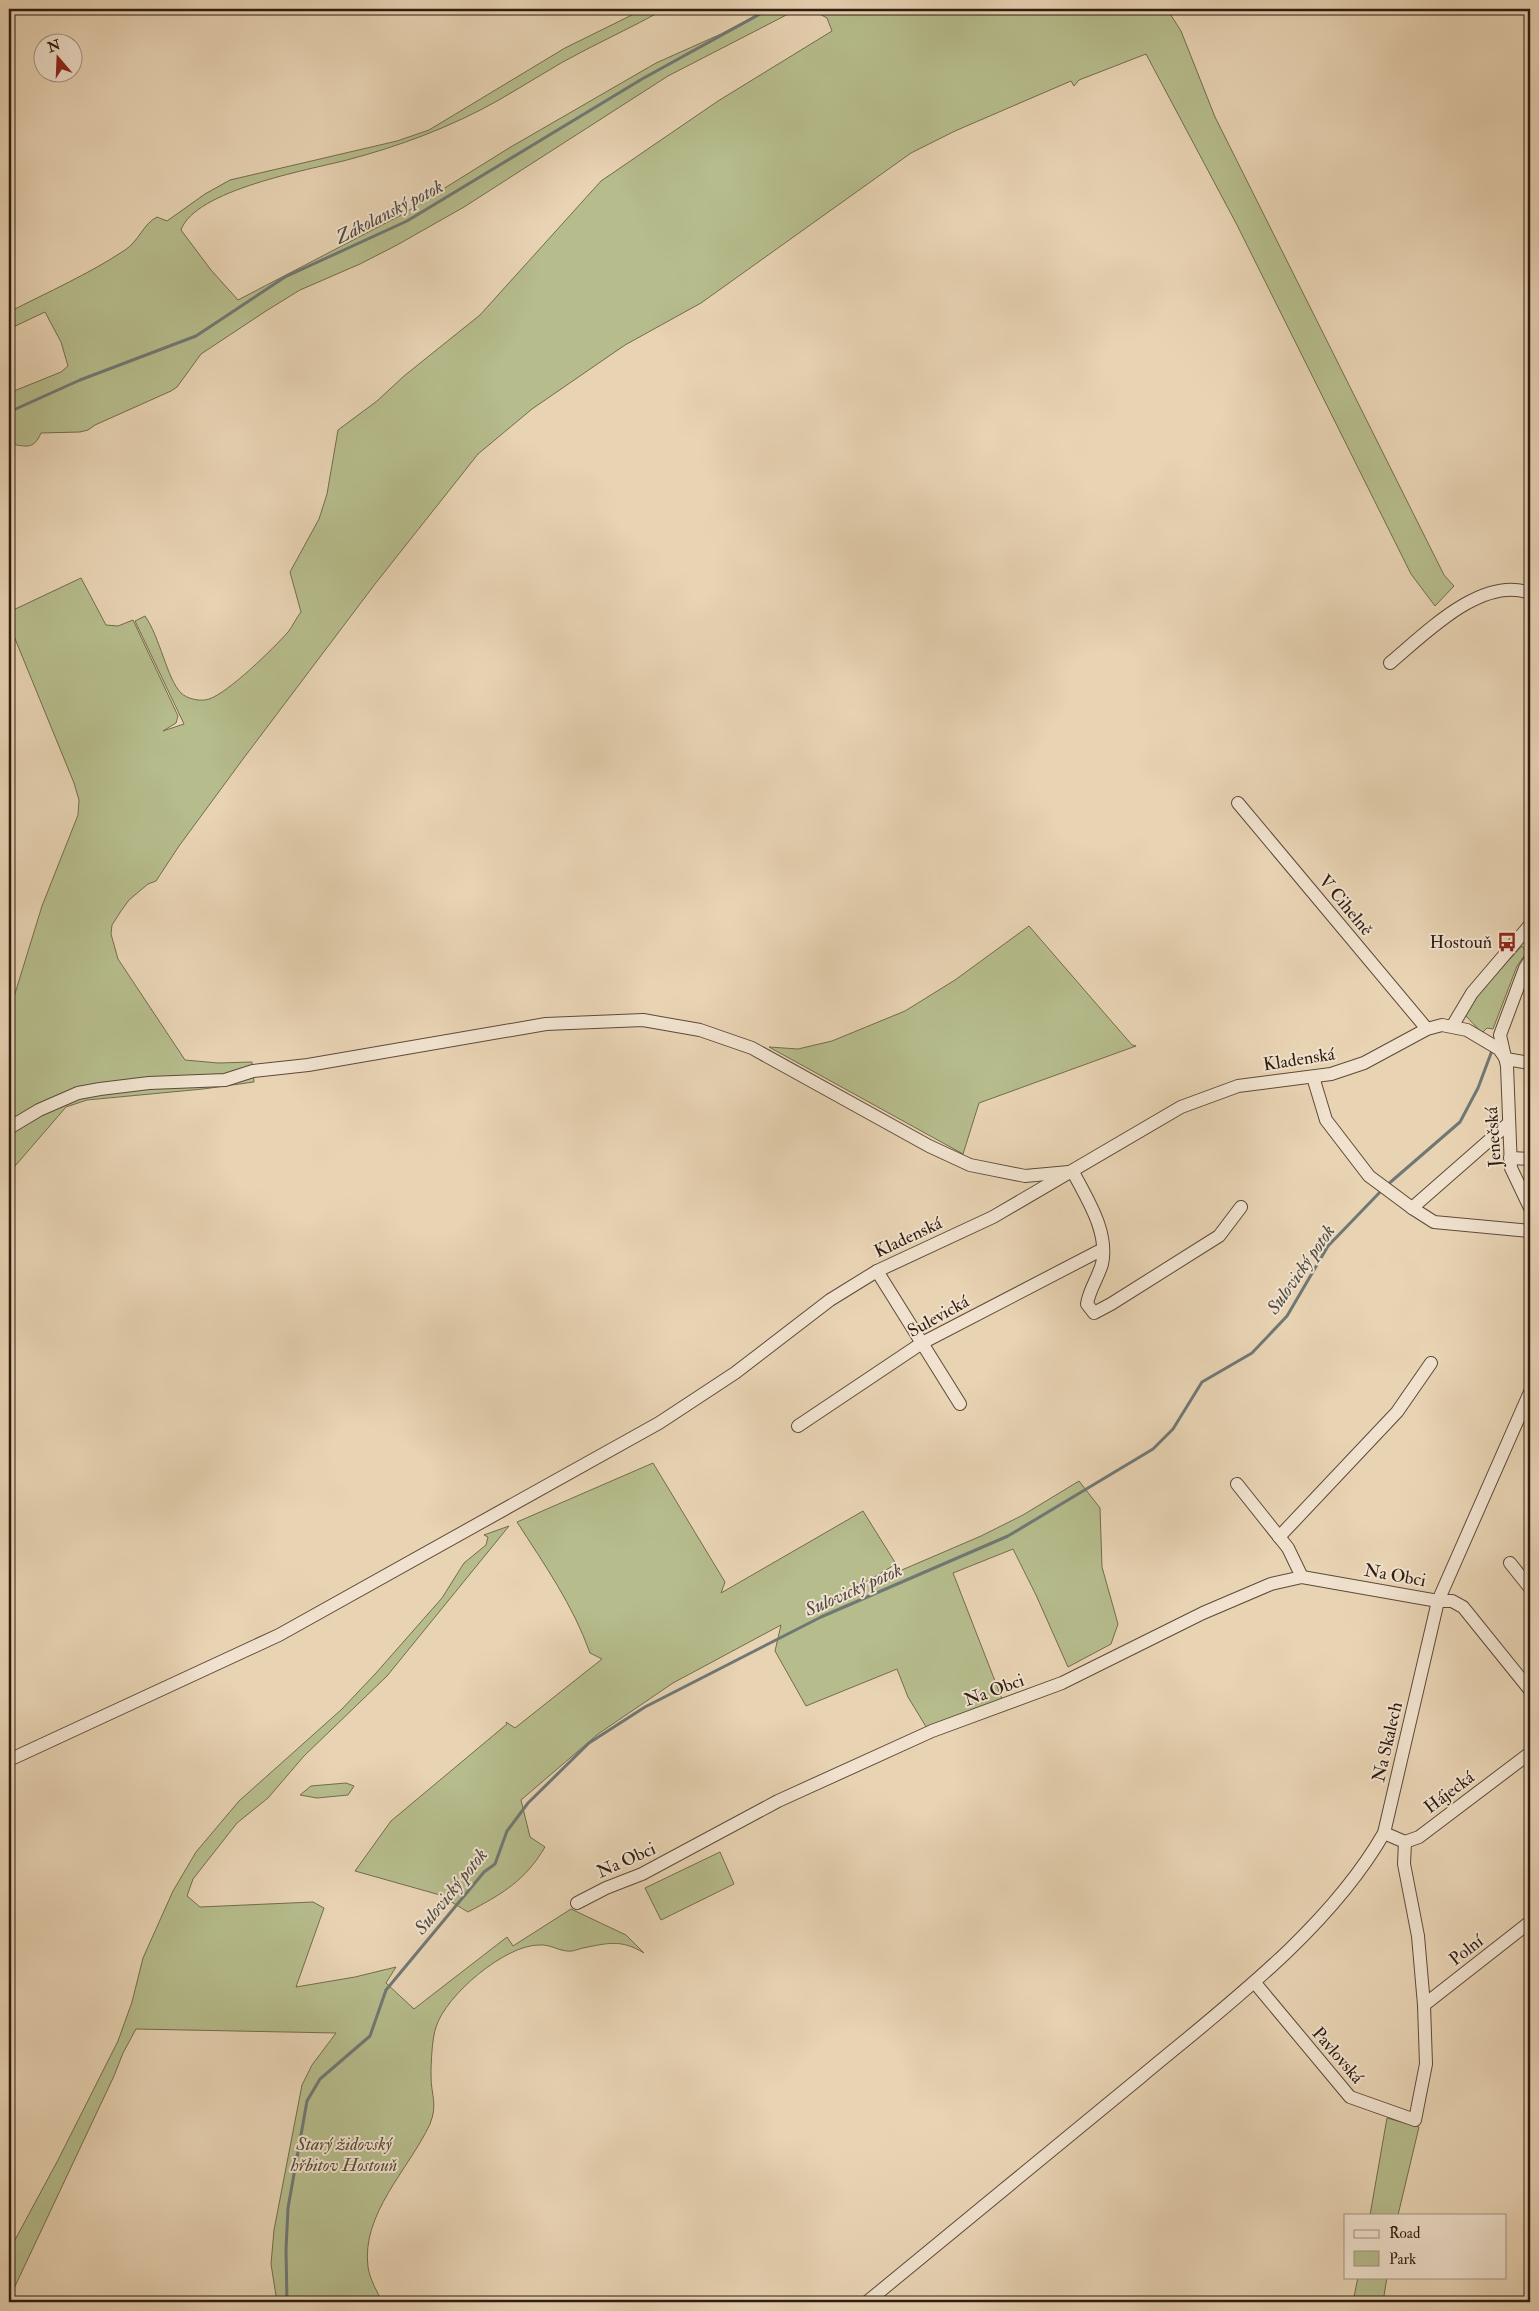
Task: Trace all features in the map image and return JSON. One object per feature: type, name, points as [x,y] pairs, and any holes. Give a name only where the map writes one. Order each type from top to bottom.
[{"type":"street","points":[[1390,663],[1457,607],[1490,593],[1524,590],[1530,593]]},
{"type":"street","name":"V Cihelně","points":[[1238,803],[1427,1029]]},
{"type":"street","points":[[1453,1026],[1458,1014],[1477,987],[1530,925]]},
{"type":"street","name":"Jenečská","points":[[1530,960],[1525,968],[1500,1035],[1506,1059],[1510,1158],[1515,1179],[1530,1208]]},
{"type":"street","name":"Kladenská","points":[[9,1128],[47,1107],[78,1093],[100,1089],[149,1083],[225,1080],[253,1071],[308,1065],[546,1024],[643,1020],[700,1030],[752,1048],[929,1146],[970,1165],[1025,1176],[1073,1172]]},
{"type":"street","name":"Kladenská","points":[[9,1760],[279,1635],[659,1423],[735,1374],[830,1300],[877,1270],[993,1217],[1073,1172],[1181,1107],[1238,1086],[1313,1077],[1364,1063],[1427,1029],[1442,1025],[1467,1030],[1499,1049],[1506,1059]]},
{"type":"street","points":[[1506,1059],[1530,1063]]},
{"type":"street","points":[[1313,1077],[1326,1120],[1369,1176],[1412,1208],[1434,1222],[1530,1231]]},
{"type":"street","points":[[1412,1208],[1509,1123]]},
{"type":"street","points":[[1510,1158],[1530,1159]]},
{"type":"street","points":[[1073,1172],[1094,1214],[1100,1231],[1103,1259],[1087,1304],[1094,1313],[1219,1236],[1241,1207]]},
{"type":"street","name":"Sulevická","points":[[798,1426],[922,1344],[1102,1249]]},
{"type":"street","points":[[877,1270],[960,1404]]},
{"type":"street","points":[[1279,1536],[1397,1412],[1430,1363]]},
{"type":"street","name":"Na Skalech","points":[[867,2302],[1255,1983],[1328,1908],[1372,1854],[1384,1834],[1438,1601],[1530,1392]]},
{"type":"street","points":[[1237,1484],[1288,1548],[1302,1577]]},
{"type":"street","points":[[1510,1563],[1530,1588]]},
{"type":"street","name":"Na Obci","points":[[577,1903],[598,1891],[642,1874],[706,1841],[754,1812],[932,1731],[1062,1683],[1203,1613],[1271,1584],[1302,1577],[1438,1601],[1452,1601],[1463,1607],[1530,1690]]},
{"type":"street","name":"Hájecká","points":[[1405,1842],[1419,1837],[1530,1753]]},
{"type":"street","points":[[1384,1834],[1405,1842],[1404,1864],[1418,1936],[1424,2005]]},
{"type":"street","name":"Polní","points":[[1424,2005],[1530,1922]]},
{"type":"street","name":"Pavlovská","points":[[1255,1983],[1350,2097],[1415,2120],[1426,2064],[1424,2005]]},
{"type":"green space","points":[[644,9],[665,9],[574,56],[499,100],[462,119],[386,149],[281,176],[229,193],[207,204],[191,216],[181,230],[211,270],[238,300],[403,214],[509,148],[656,63],[721,34],[768,9],[798,9],[668,76],[464,207],[397,245],[360,264],[300,290],[201,354],[177,387],[171,391],[95,425],[88,430],[41,433],[35,443],[28,446],[9,444],[9,393],[61,372],[68,366],[61,342],[45,312],[9,329],[9,312],[111,259],[130,246],[152,220],[157,217],[167,221],[205,194],[230,180],[397,141],[429,130],[565,48]]},
{"type":"green space","points":[[810,9],[1167,9],[1181,31],[1215,117],[1444,575],[1454,586],[1435,606],[1411,574],[1237,225],[1146,54],[1079,80],[1074,86],[1071,81],[955,131],[911,153],[701,303],[625,345],[532,409],[478,454],[375,584],[243,759],[179,846],[156,881],[148,884],[129,900],[112,925],[111,934],[118,959],[185,1060],[218,1063],[252,1062],[254,1082],[87,1100],[66,1107],[9,1173],[9,1013],[42,906],[78,815],[79,800],[74,783],[9,624],[9,612],[81,578],[106,625],[118,626],[133,620],[178,716],[176,723],[163,731],[184,724],[135,621],[145,616],[155,635],[176,687],[187,697],[198,700],[209,699],[227,688],[250,669],[288,632],[301,612],[290,572],[319,519],[327,494],[338,430],[377,401],[404,376],[480,315],[601,181],[718,101],[832,31],[827,18]]},
{"type":"green space","points":[[1029,926],[1132,1045],[1136,1046],[979,1103],[963,1154],[769,1047],[798,1049],[832,1041],[905,1011],[955,980]]},
{"type":"green space","points":[[1522,946],[1527,952],[1517,966],[1493,1029],[1487,1028],[1482,1033],[1465,1015],[1476,995]]},
{"type":"green space","points":[[653,1463],[725,1582],[721,1593],[863,1511],[896,1564],[846,1594],[981,1536],[1023,1515],[1079,1481],[1100,1508],[1102,1567],[1118,1624],[1111,1644],[1068,1667],[1013,1549],[953,1573],[1002,1699],[928,1730],[908,1697],[897,1669],[806,1706],[775,1651],[781,1625],[673,1683],[598,1734],[521,1800],[530,1837],[545,1847],[521,1878],[492,1899],[468,1912],[440,1895],[355,1871],[391,1821],[507,1724],[506,1722],[515,1728],[602,1659],[590,1653],[567,1602],[517,1522]]},
{"type":"green space","name":"Starý židovský hřbitov Hostouň","points":[[509,1526],[387,1676],[304,1756],[268,1798],[237,1823],[193,1879],[187,1896],[200,1907],[313,1902],[324,1908],[296,1987],[355,1977],[396,1967],[386,1983],[414,2009],[507,1937],[513,1946],[571,1909],[626,1935],[644,1953],[628,1946],[614,1943],[570,1951],[543,1945],[525,1947],[510,1953],[479,1974],[464,1987],[442,2014],[434,2037],[431,2076],[434,2111],[430,2124],[379,2210],[368,2247],[369,2272],[382,2302],[277,2302],[271,2264],[274,2230],[302,2085],[312,2065],[336,2033],[136,2029],[123,2053],[114,2076],[9,2299],[9,2251],[58,2160],[118,2041],[132,2002],[143,1958],[173,1891],[196,1852],[239,1801],[342,1709],[376,1673],[442,1598],[464,1563],[486,1545],[488,1537],[484,1535]]},
{"type":"green space","points":[[346,1783],[354,1786],[348,1795],[317,1798],[300,1795],[311,1786]]},
{"type":"green space","points":[[720,1852],[734,1884],[661,1920],[645,1888]]},
{"type":"green space","points":[[1387,2118],[1419,2127],[1398,2214],[1370,2214]]},
{"type":"green space","points":[[1358,2278],[1387,2278],[1383,2302],[1353,2302]]},
{"type":"waterway","name":"Zákolanský potok","points":[[9,412],[80,380],[196,336],[285,277],[407,221],[642,79],[769,9]]},
{"type":"waterway","name":"Sulovický potok","points":[[1386,1186],[1460,1122],[1478,1088],[1493,1048]]},
{"type":"waterway","name":"Sulovický potok","points":[[287,2302],[286,2250],[288,2208],[307,2101],[320,2079],[370,2036],[386,1990],[484,1872],[495,1864],[507,1831],[528,1803],[589,1743],[645,1707],[821,1617],[1008,1536],[1153,1449],[1173,1429],[1202,1382],[1252,1353],[1287,1316],[1328,1246],[1382,1190]]},
{"type":"place","name":"Hostouň","points":[[1507,942]]}]
